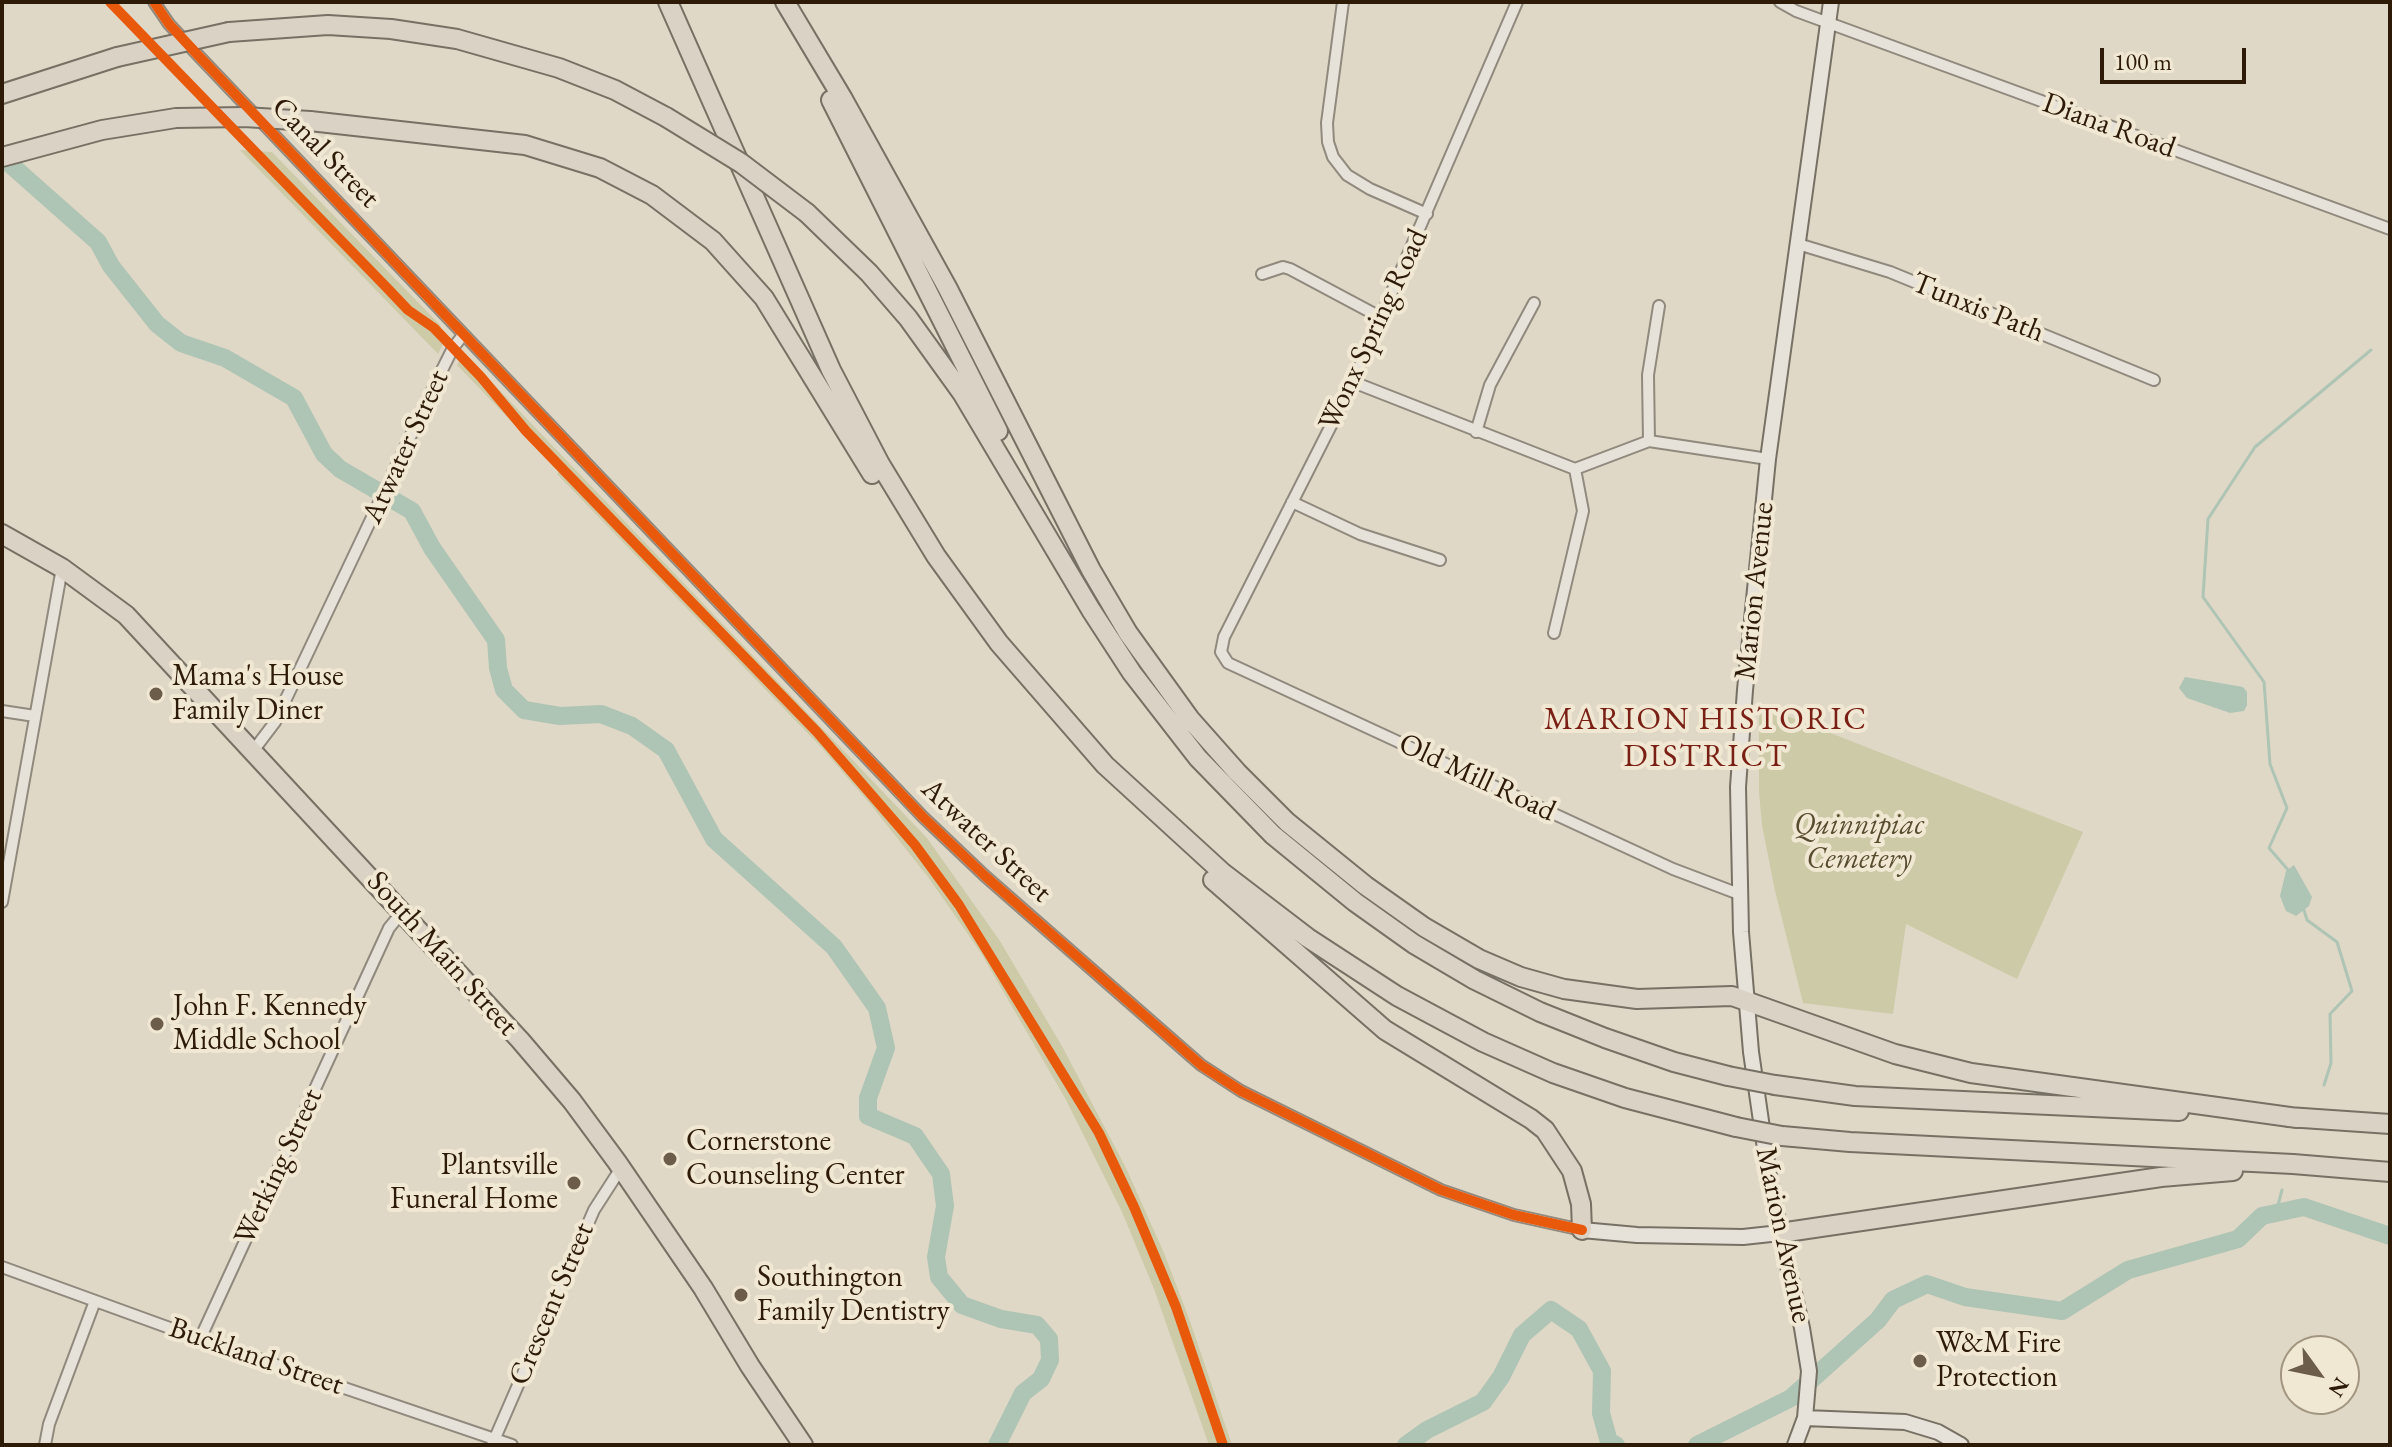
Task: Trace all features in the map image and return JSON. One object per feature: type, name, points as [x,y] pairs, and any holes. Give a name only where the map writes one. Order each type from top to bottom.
[{"type":"highway","points":[[668,2],[831,370],[901,500],[967,600]]},
{"type":"highway","points":[[783,2],[1073,579]]},
{"type":"highway","points":[[783,2],[843,99],[947,287],[1107,599],[1148,663],[1190,719],[1246,781],[1287,822],[1357,879],[1455,947],[1499,968],[1564,989],[1613,997],[1662,1000],[1722,995],[1745,999],[1895,1054],[1944,1068],[2297,1118]]},
{"type":"highway","points":[[2,94],[117,57],[229,32],[296,26],[391,29],[457,39],[526,57],[590,80],[666,117],[741,163],[807,213],[869,273],[927,342],[978,418],[1111,643],[1174,730],[1247,811],[1327,881],[1414,944],[1508,997],[1605,1038],[1674,1062],[1775,1085],[1855,1096],[2390,1124]]},
{"type":"highway","points":[[2,157],[102,130],[176,118],[244,117],[310,121],[493,140],[550,151],[600,168],[673,208],[713,241],[764,298],[903,523],[1033,685],[1150,820],[1185,856],[1385,1030],[1521,1112],[1545,1130],[1572,1171],[1581,1204],[1582,1230]]},
{"type":"highway","name":"South Main Street","points":[[2,534],[62,568],[126,615],[535,1057],[621,1168],[703,1288],[761,1384],[803,1445]]},
{"type":"highway","points":[[1105,765],[1182,838],[1265,906],[1352,968],[1420,1009],[1495,1048],[1553,1073],[1637,1101],[1782,1136],[2390,1172]]},
{"type":"highway","points":[[1780,1233],[2176,1175],[2346,1167]]},
{"type":"main road","name":"Marion Avenue","points":[[1795,1445],[1805,1418],[1809,1374],[1803,1330],[1764,1150],[1745,999],[1739,894],[1738,787],[1768,459],[1831,2]]},
{"type":"main road","name":"Atwater Street","points":[[1582,1230],[1637,1235],[1743,1237],[1780,1233]]},
{"type":"main road","points":[[1805,1418],[1905,1422],[1938,1432],[1961,1445]]},
{"type":"street","name":"Canal Street","points":[[154,2],[169,24],[463,335]]},
{"type":"street","points":[[1343,2],[1327,123],[1333,157],[1347,175],[1370,189],[1427,214]]},
{"type":"street","name":"Wonx Spring Road","points":[[1221,652],[1224,637],[1353,382],[1517,2]]},
{"type":"street","points":[[1780,2],[1829,23]]},
{"type":"street","name":"Diana Road","points":[[1829,23],[2390,229]]},
{"type":"street","name":"Tunxis Path","points":[[1798,244],[1890,272],[2154,380]]},
{"type":"street","points":[[1262,274],[1283,267],[1290,269],[1380,317]]},
{"type":"street","points":[[1476,432],[1490,385],[1534,303]]},
{"type":"street","points":[[1649,441],[1648,375],[1659,306]]},
{"type":"street","name":"Atwater Street","points":[[253,751],[275,722],[453,348],[463,335],[954,848],[1201,1065],[1241,1091],[1441,1190],[1514,1215],[1582,1230]]},
{"type":"street","points":[[1353,382],[1575,469],[1649,441],[1768,459]]},
{"type":"street","points":[[1554,633],[1583,511],[1575,469]]},
{"type":"street","points":[[1292,502],[1360,534],[1440,560]]},
{"type":"street","points":[[2,902],[8,836],[35,716],[62,568]]},
{"type":"street","name":"Old Mill Road","points":[[1221,652],[1228,663],[1673,869],[1739,894]]},
{"type":"street","points":[[2,711],[35,716]]},
{"type":"street","name":"Werking Street","points":[[200,1339],[389,928],[403,911]]},
{"type":"street","name":"Crescent Street","points":[[493,1442],[594,1210],[621,1168]]},
{"type":"street","name":"Buckland Street","points":[[2,1267],[493,1442],[512,1445]]},
{"type":"street","points":[[45,1445],[49,1424],[95,1301]]},
{"type":"green space","points":[[240,150],[272,152],[440,325],[445,340],[438,354]]},
{"type":"green space","points":[[464,353],[927,838],[1000,941],[1063,1048],[1126,1168],[1164,1253],[1232,1445],[1209,1445],[1154,1289],[1122,1212],[1065,1098],[981,953],[928,877],[821,747],[557,474],[559,471],[457,365]]},
{"type":"green space","name":"Quinnipiac Cemetery","points":[[1759,705],[2083,832],[2017,979],[1906,924],[1893,1014],[1803,1003],[1762,825]]},
{"type":"shaded area","points":[[2185,677],[2243,687],[2247,692],[2244,711],[2230,713],[2187,698],[2179,688]]},
{"type":"shaded area","points":[[2294,865],[2312,897],[2309,906],[2296,916],[2286,911],[2280,896],[2286,871]]},
{"type":"waterway","points":[[2,157],[98,242],[111,266],[157,324],[181,343],[225,358],[294,398],[324,454],[340,469],[412,511],[432,548],[496,640],[498,668],[504,690],[524,710],[560,716],[601,714],[632,726],[666,750],[714,839],[834,947],[877,1008],[886,1048],[868,1098],[868,1116],[915,1136],[941,1174],[945,1206],[936,1257],[939,1277],[962,1305],[1001,1319],[1037,1325],[1049,1339],[1050,1360],[1041,1379],[1023,1393],[997,1445]]},
{"type":"waterway","points":[[2289,871],[2269,848],[2287,808],[2270,764],[2264,682],[2203,597],[2208,519],[2255,447],[2371,350]]},
{"type":"waterway","points":[[2303,907],[2307,920],[2337,942],[2352,991],[2330,1014],[2331,1063],[2324,1085]]},
{"type":"waterway","points":[[2276,1213],[2282,1190]]},
{"type":"waterway","points":[[1697,1445],[1791,1398],[1878,1320],[1893,1300],[1927,1284],[1965,1297],[2062,1311],[2128,1270],[2238,1239],[2262,1216],[2304,1207],[2390,1236]]},
{"type":"waterway","points":[[1406,1445],[1427,1430],[1483,1402],[1501,1377],[1522,1335],[1551,1310],[1579,1329],[1602,1371],[1601,1413],[1609,1442],[1616,1445]]},
{"type":"cycle path","points":[[110,2],[408,310],[434,328],[481,377],[526,431],[817,732],[915,845],[959,905],[1099,1133],[1176,1307],[1223,1445]]},
{"type":"cycle path","points":[[154,2],[195,52],[923,817],[985,876],[1201,1065],[1241,1091],[1441,1190],[1514,1215],[1582,1230]]},
{"type":"place","name":"Mama's House Family Diner","points":[[156,694]]},
{"type":"place","name":"John F. Kennedy Middle School","points":[[157,1024]]},
{"type":"place","name":"Cornerstone Counseling Center","points":[[670,1159]]},
{"type":"place","name":"Plantsville Funeral Home","points":[[574,1183]]},
{"type":"place","name":"Southington Family Dentistry","points":[[741,1295]]},
{"type":"place","name":"W&M Fire Protection","points":[[1920,1361]]},
{"type":"district","name":"MARION HISTORIC DISTRICT","points":[[1706,738]]}]
